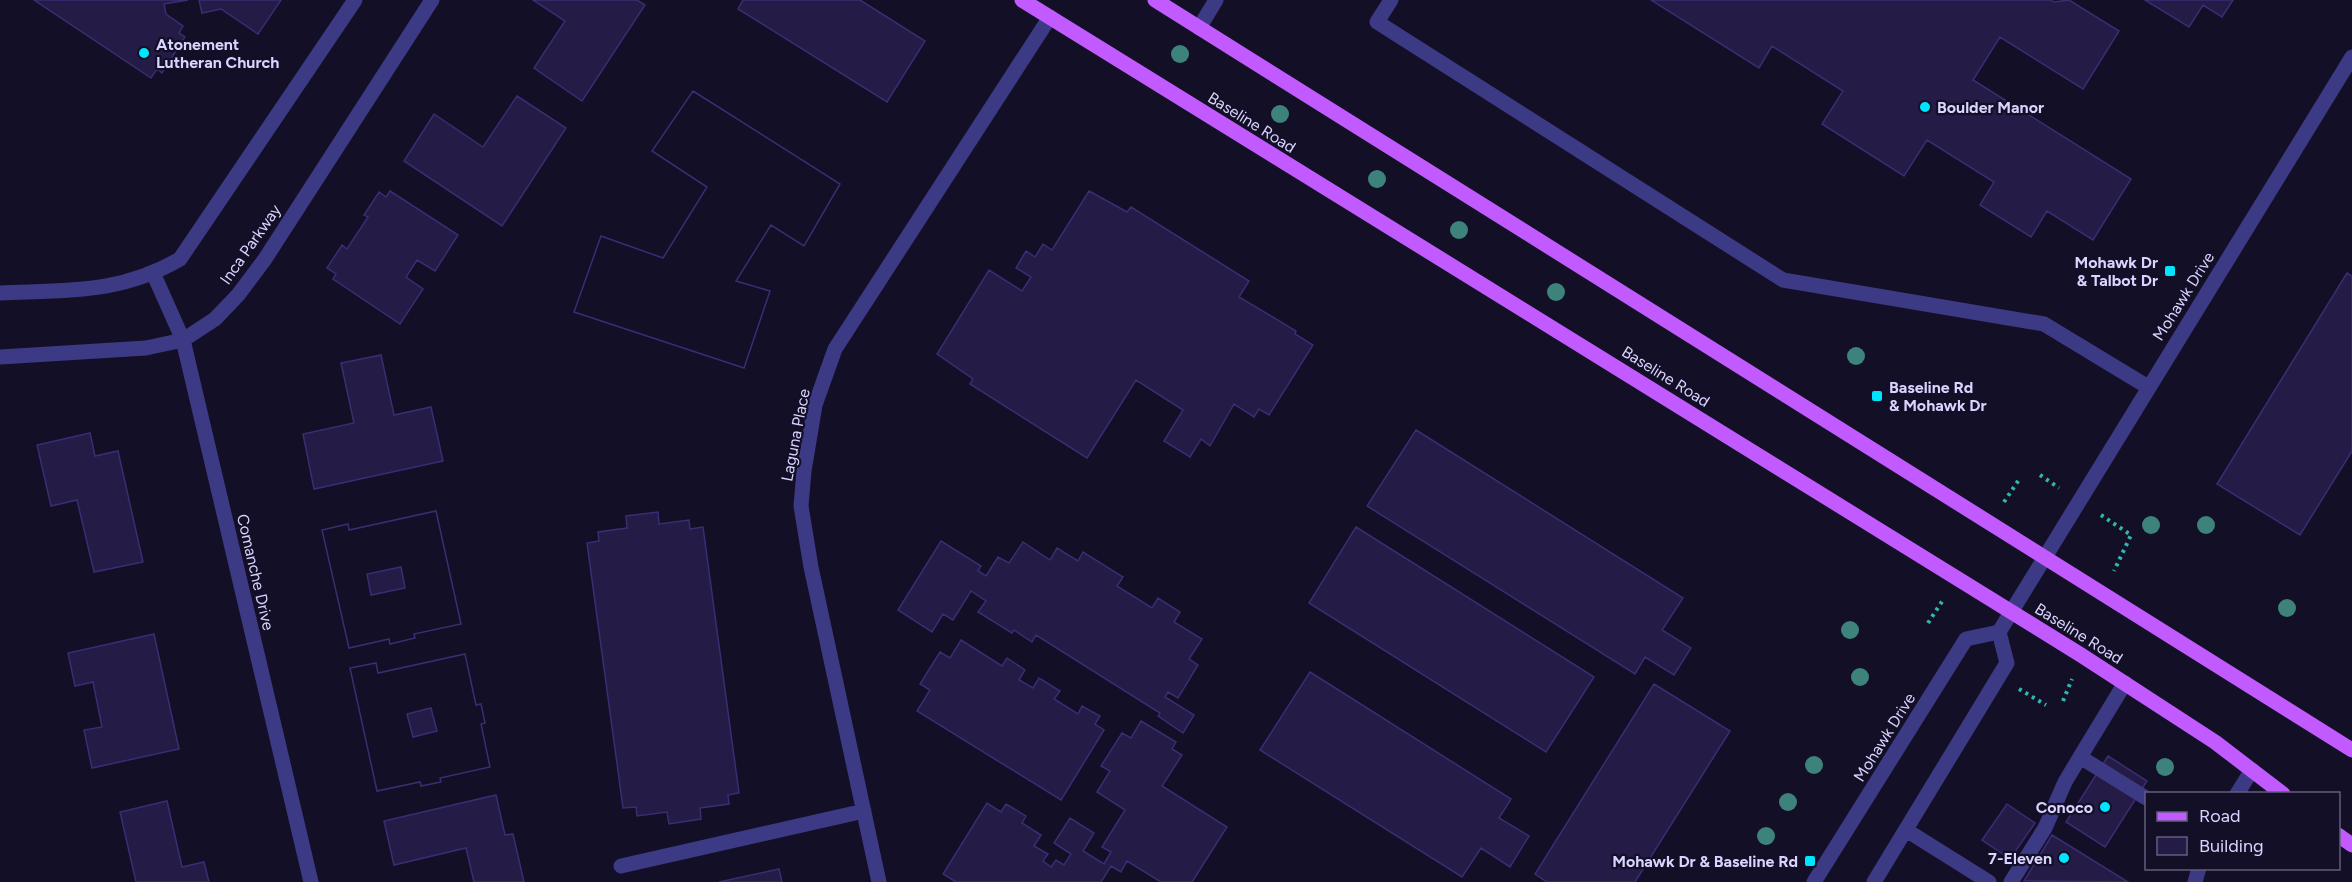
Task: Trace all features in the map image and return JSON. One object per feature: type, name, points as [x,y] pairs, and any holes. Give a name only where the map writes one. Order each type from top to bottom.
[{"type":"main road","name":"Baseline Road","points":[[1022,0],[1958,577],[2125,683],[2280,792]]},
{"type":"main road","points":[[1155,0],[2047,556],[2352,750]]},
{"type":"street","points":[[0,294],[123,285],[153,275],[180,259],[355,0]]},
{"type":"street","name":"Inca Parkway","points":[[0,357],[146,348],[183,340],[215,319],[238,295],[258,268],[432,0]]},
{"type":"street","points":[[1199,28],[1216,0]]},
{"type":"street","points":[[1391,0],[1377,22],[1783,280],[2044,324],[2148,387]]},
{"type":"street","name":"Laguna Place","points":[[879,882],[811,567],[801,506],[804,471],[815,405],[836,349],[1050,17]]},
{"type":"street","name":"Mohawk Drive","points":[[2011,612],[2352,57]]},
{"type":"street","name":"Comanche Drive","points":[[153,275],[183,340],[311,882]]},
{"type":"street","points":[[1874,882],[2007,663],[1999,632],[2011,612]]},
{"type":"street","name":"Mohawk Drive","points":[[1814,882],[1966,639],[1999,632]]},
{"type":"street","points":[[2011,882],[2045,828],[2065,782],[2125,683]]},
{"type":"street","points":[[2080,757],[2145,797]]},
{"type":"street","points":[[2238,792],[2252,770]]},
{"type":"street","points":[[621,866],[864,811]]},
{"type":"street","points":[[1906,830],[1989,882]]},
{"type":"path","points":[[1991,522],[2020,478]]},
{"type":"path","points":[[1928,623],[1958,577]]},
{"type":"building","name":"Atonement Lutheran Church","points":[[34,0],[188,0],[164,4],[166,14],[183,26],[179,33],[185,37],[162,73],[157,69],[151,78]]},
{"type":"building","name":"Atonement Lutheran Church","points":[[199,0],[281,0],[258,34],[221,9],[202,13]]},
{"type":"building","points":[[533,0],[637,0],[645,5],[582,101],[534,68],[565,21]]},
{"type":"building","points":[[743,0],[860,0],[925,41],[887,102],[738,9]]},
{"type":"building","name":"Boulder Manor","points":[[1651,0],[2051,0],[2054,2],[2069,0],[2119,31],[2083,89],[2000,37],[1973,80],[2131,179],[2093,240],[2047,211],[2031,237],[1980,205],[1994,182],[1927,140],[1904,176],[1822,124],[1843,91],[1772,46],[1759,68]]},
{"type":"building","points":[[2145,0],[2233,0],[2222,17],[2203,5],[2189,27]]},
{"type":"building","points":[[693,91],[840,184],[804,246],[771,225],[736,281],[770,291],[744,368],[574,312],[601,236],[663,258],[707,187],[652,151]]},
{"type":"building","points":[[693,91],[840,184],[804,246],[771,225],[736,281],[770,291],[744,368],[574,312],[601,236],[663,258],[707,187],[652,151]]},
{"type":"building","points":[[517,96],[566,128],[502,226],[404,161],[434,114],[483,147]]},
{"type":"building","points":[[390,191],[458,235],[435,271],[417,260],[406,277],[423,289],[400,324],[333,279],[336,274],[327,268],[342,245],[347,249],[368,217],[364,215],[379,192],[386,197]]},
{"type":"building","points":[[1089,191],[1127,212],[1131,207],[1249,281],[1239,297],[1296,331],[1295,334],[1313,345],[1269,415],[1259,409],[1254,417],[1234,404],[1210,446],[1201,439],[1190,457],[1164,441],[1183,410],[1136,380],[1087,458],[970,384],[973,379],[937,354],[989,270],[1022,291],[1031,277],[1016,268],[1026,251],[1035,257],[1043,244],[1052,250]]},
{"type":"building","points":[[2347,273],[2352,276],[2352,451],[2300,535],[2217,484]]},
{"type":"building","points":[[381,355],[394,415],[431,407],[443,461],[314,489],[303,434],[354,423],[341,363]]},
{"type":"building","points":[[1416,430],[1683,598],[1662,630],[1691,648],[1674,675],[1645,657],[1635,674],[1367,506]]},
{"type":"building","points":[[90,433],[95,456],[118,451],[143,562],[94,572],[77,500],[51,506],[37,445]]},
{"type":"building","points":[[436,511],[461,624],[414,634],[415,638],[390,644],[389,639],[349,648],[322,530],[348,524],[349,530]],"holes":[[[401,567],[405,588],[371,595],[367,574]]]},
{"type":"building","points":[[436,511],[461,624],[414,634],[415,638],[390,644],[389,639],[349,648],[322,530],[348,524],[349,530]]},
{"type":"building","points":[[658,512],[659,524],[689,520],[690,529],[703,527],[739,793],[728,795],[729,804],[700,808],[701,819],[669,824],[667,812],[637,816],[636,807],[623,808],[587,543],[599,541],[598,532],[627,528],[626,516]]},
{"type":"building","points":[[1356,527],[1594,677],[1546,752],[1309,603]]},
{"type":"building","points":[[941,541],[981,566],[978,571],[986,576],[998,557],[1009,563],[1023,542],[1050,560],[1057,548],[1078,561],[1083,552],[1123,577],[1117,586],[1152,608],[1158,598],[1180,612],[1174,622],[1202,639],[1189,659],[1198,665],[1178,698],[1168,692],[1165,697],[1194,715],[1183,733],[1158,716],[1160,713],[1036,635],[1032,642],[1014,630],[1012,633],[978,612],[986,601],[971,591],[953,620],[943,614],[932,632],[898,610]]},
{"type":"building","points":[[154,634],[179,749],[92,768],[84,730],[102,727],[93,682],[75,686],[68,653]]},
{"type":"building","points":[[961,640],[1002,666],[1007,658],[1025,670],[1019,680],[1033,688],[1039,678],[1060,691],[1054,699],[1078,714],[1082,706],[1100,716],[1095,724],[1104,730],[1061,800],[917,711],[930,690],[920,684],[940,652],[950,658]]},
{"type":"building","points":[[465,654],[476,705],[481,704],[485,723],[481,724],[490,767],[440,778],[441,782],[421,786],[420,782],[377,791],[350,668],[376,663],[378,673]],"holes":[[[431,708],[437,731],[413,737],[407,714]]]},
{"type":"building","points":[[465,654],[476,705],[481,704],[485,723],[481,724],[490,767],[440,778],[441,782],[421,786],[420,782],[377,791],[350,668],[376,663],[378,673]]},
{"type":"building","points":[[1310,672],[1511,799],[1499,818],[1529,836],[1510,867],[1481,848],[1462,877],[1260,750]]},
{"type":"building","points":[[1654,684],[1730,731],[1635,882],[1547,882],[1535,874]]},
{"type":"building","points":[[1141,721],[1176,742],[1172,749],[1182,755],[1162,786],[1227,827],[1192,882],[1161,882],[1127,861],[1121,872],[1111,866],[1101,882],[956,882],[943,874],[987,803],[1001,812],[1006,804],[1026,816],[1022,823],[1041,835],[1034,846],[1048,854],[1043,861],[1051,867],[1056,860],[1064,865],[1071,854],[1054,843],[1070,818],[1094,833],[1083,851],[1104,864],[1111,852],[1102,847],[1125,810],[1097,792],[1110,771],[1101,766],[1122,733],[1131,738]]},
{"type":"building","points":[[2108,756],[2147,781],[2105,847],[2066,822]]},
{"type":"building","points":[[496,795],[505,835],[513,834],[524,882],[474,882],[466,848],[394,865],[384,821]]},
{"type":"building","points":[[167,801],[182,867],[204,862],[209,882],[136,882],[120,812]]},
{"type":"building","points":[[2007,804],[2035,823],[2010,859],[1982,840]]},
{"type":"building","name":"7-Eleven","points":[[2052,835],[2128,882],[2024,881]]},
{"type":"building","points":[[779,869],[782,882],[719,882]]},
{"type":"place","name":"Atonement Lutheran Church","points":[[144,53]]},
{"type":"place","name":"Boulder Manor","points":[[1925,107]]},
{"type":"place","name":"Mohawk Dr & Talbot Dr","points":[[2170,271]]},
{"type":"place","name":"Baseline Rd & Mohawk Dr","points":[[1877,396]]},
{"type":"place","name":"Conoco","points":[[2105,807]]},
{"type":"place","name":"7-Eleven","points":[[2064,858]]},
{"type":"place","name":"Mohawk Dr & Baseline Rd","points":[[1810,861]]}]
